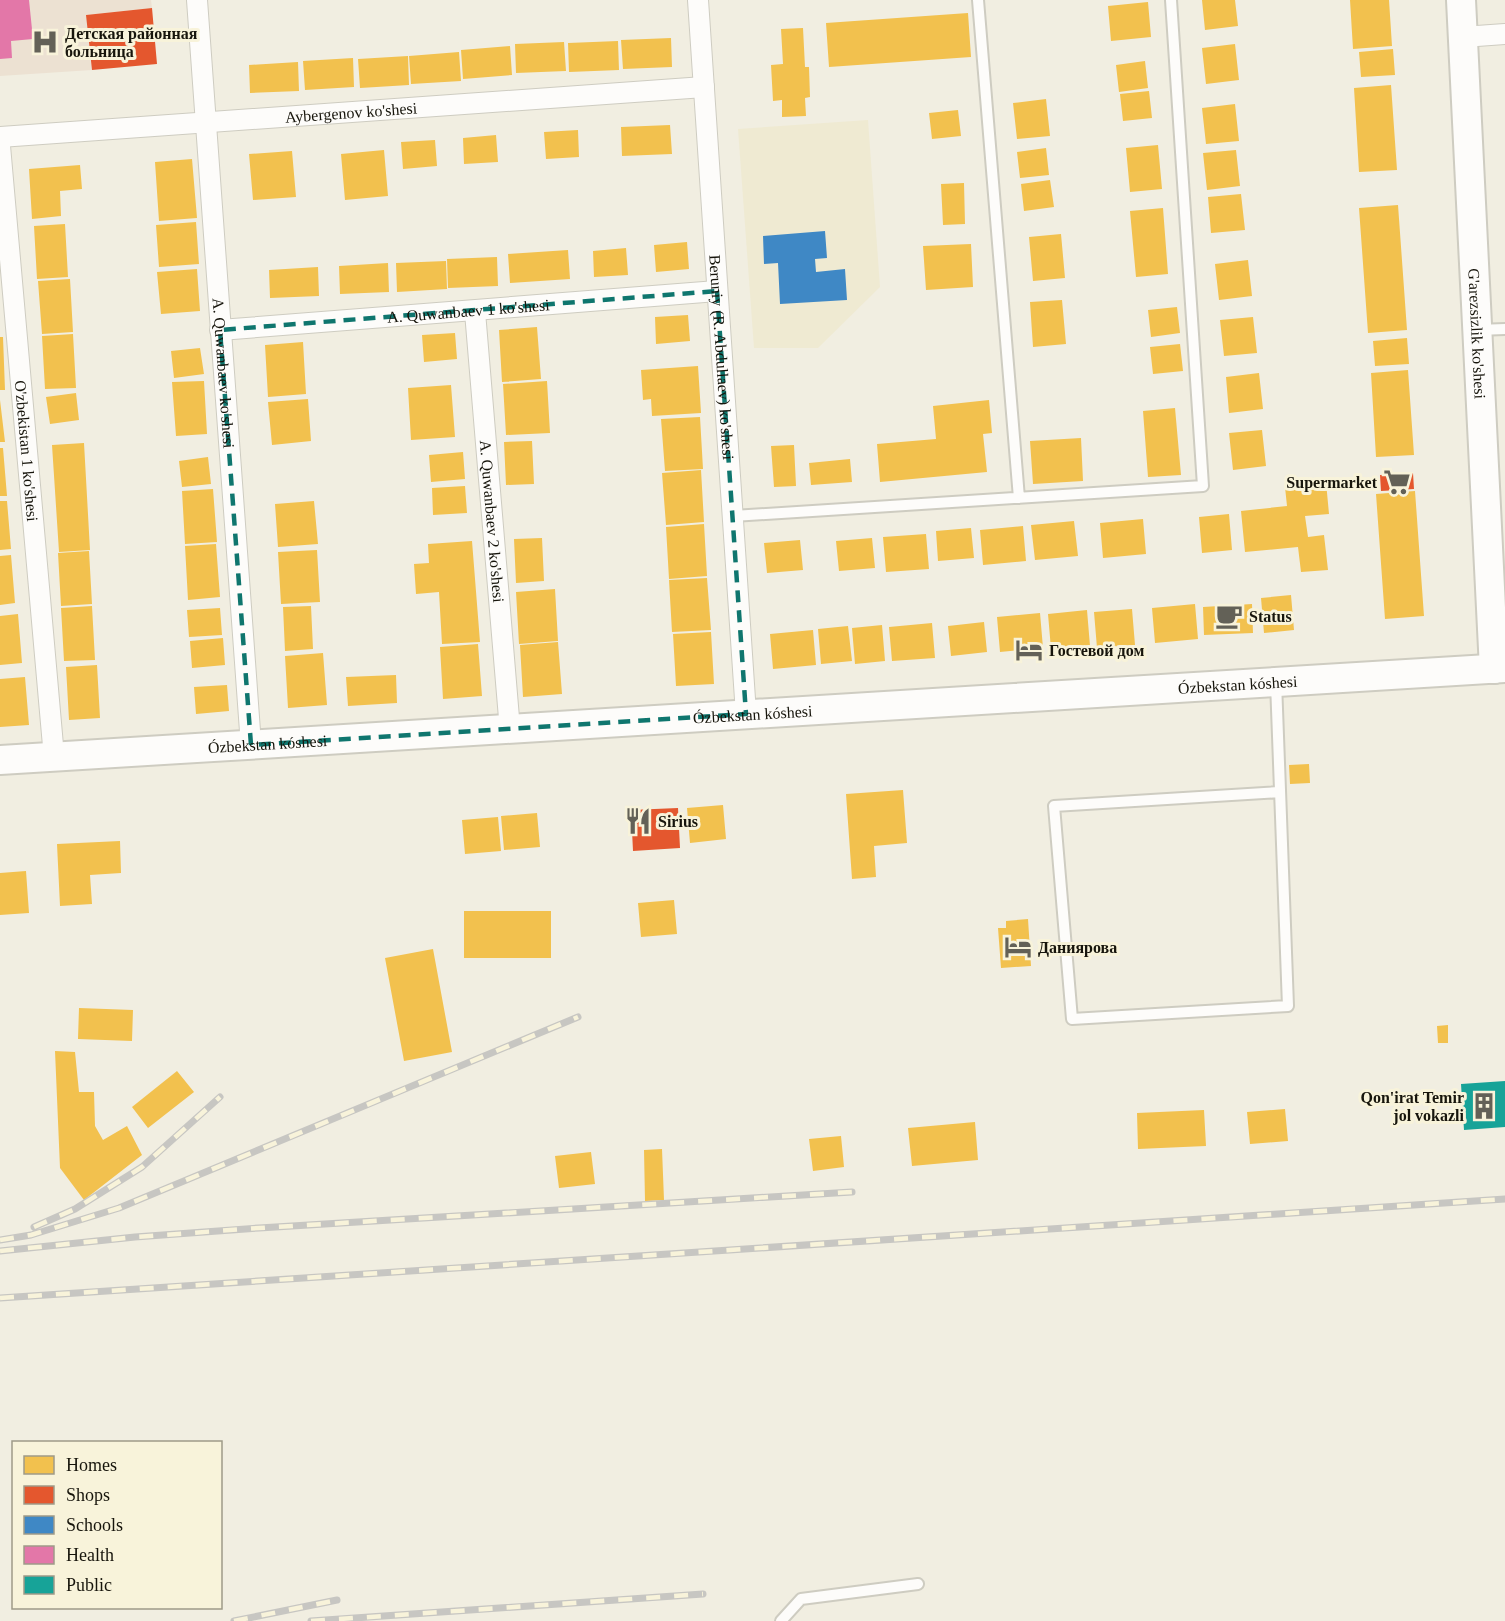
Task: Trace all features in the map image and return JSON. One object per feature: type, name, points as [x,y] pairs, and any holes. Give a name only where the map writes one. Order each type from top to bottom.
[{"type":"street","name":"A. Quwanbaev ko'shesi","points":[[197,0],[251,745]]},
{"type":"street","name":"Beruniy (R. Abdullaev) ko'shesi","points":[[698,0],[746,714]]},
{"type":"street","name":"G'arezsizlik ko'shesi","points":[[1461,0],[1491,329],[1499,669]]},
{"type":"street","points":[[1463,37],[1505,34]]},
{"type":"street","name":"Aybergenov ko'shesi","points":[[0,137],[704,87]]},
{"type":"street","name":"O'zbekistan 1 ko'shesi","points":[[0,146],[54,757]]},
{"type":"street","name":"A. Quwanbaev 1 ko'shesi","points":[[220,330],[475,312],[717,291]]},
{"type":"street","name":"A. Quwanbaev 2 ko'shesi","points":[[475,312],[510,730]]},
{"type":"street","name":"Ózbekstan kóshesi","points":[[0,760],[1499,669]]},
{"type":"lane","points":[[978,0],[1018,498]]},
{"type":"lane","points":[[733,516],[1203,486],[1172,0]]},
{"type":"lane","points":[[1276,682],[1288,1006],[1072,1019],[1054,806],[1280,792]]},
{"type":"lane","points":[[781,1621],[801,1599],[918,1584]]},
{"type":"highlighted area","points":[[717,291],[746,714],[251,745],[220,330]]},
{"type":"shaded area","name":"Детская районная больница","points":[[0,0],[151,0],[152,8],[87,15],[92,70],[0,76]]},
{"type":"shaded area","points":[[868,120],[880,287],[818,348],[754,348],[738,129]]},
{"type":"building: Homes","points":[[1202,0],[1235,0],[1238,26],[1205,30]]},
{"type":"building: Homes","points":[[1350,0],[1389,0],[1392,46],[1353,49]]},
{"type":"building: Homes","points":[[1148,2],[1151,37],[1111,41],[1108,6]]},
{"type":"building: Homes","points":[[968,13],[971,57],[829,67],[826,23]]},
{"type":"building: Homes","points":[[803,28],[805,67],[809,67],[810,97],[805,98],[806,116],[782,117],[782,100],[773,101],[771,65],[783,64],[781,29]]},
{"type":"building: Homes","points":[[671,38],[672,67],[623,69],[621,40]]},
{"type":"building: Homes","points":[[618,41],[619,70],[569,72],[568,43]]},
{"type":"building: Homes","points":[[564,42],[566,71],[516,73],[515,44]]},
{"type":"building: Homes","points":[[1235,44],[1239,80],[1206,84],[1202,48]]},
{"type":"building: Homes","points":[[510,46],[512,75],[463,79],[461,50]]},
{"type":"building: Homes","points":[[1393,49],[1395,75],[1361,77],[1359,52]]},
{"type":"building: Homes","points":[[459,52],[461,81],[411,84],[409,56]]},
{"type":"building: Homes","points":[[408,56],[409,85],[360,88],[358,59]]},
{"type":"building: Homes","points":[[353,58],[354,87],[305,90],[303,61]]},
{"type":"building: Homes","points":[[1145,61],[1148,88],[1119,92],[1116,65]]},
{"type":"building: Homes","points":[[298,62],[299,91],[250,93],[249,65]]},
{"type":"building: Homes","points":[[1391,85],[1397,170],[1359,172],[1354,88]]},
{"type":"building: Homes","points":[[1149,91],[1152,118],[1123,121],[1120,94]]},
{"type":"building: Homes","points":[[1046,99],[1050,136],[1017,139],[1013,103]]},
{"type":"building: Homes","points":[[1235,104],[1239,141],[1206,144],[1202,108]]},
{"type":"building: Homes","points":[[958,110],[961,136],[932,139],[929,113]]},
{"type":"building: Homes","points":[[670,125],[672,154],[622,156],[621,127]]},
{"type":"building: Homes","points":[[578,130],[579,157],[546,159],[544,132]]},
{"type":"building: Homes","points":[[496,135],[498,162],[464,164],[463,138]]},
{"type":"building: Homes","points":[[435,140],[437,166],[403,169],[401,142]]},
{"type":"building: Homes","points":[[1158,145],[1162,189],[1130,192],[1126,148]]},
{"type":"building: Homes","points":[[1046,148],[1049,175],[1020,178],[1017,152]]},
{"type":"building: Homes","points":[[384,150],[388,196],[345,200],[341,154]]},
{"type":"building: Homes","points":[[1236,150],[1240,186],[1207,190],[1203,153]]},
{"type":"building: Homes","points":[[292,151],[296,197],[253,200],[249,154]]},
{"type":"building: Homes","points":[[192,159],[197,218],[159,221],[155,162]]},
{"type":"building: Homes","points":[[80,165],[82,189],[60,191],[61,216],[32,219],[29,169]]},
{"type":"building: Homes","points":[[1050,180],[1054,207],[1024,211],[1021,184]]},
{"type":"building: Homes","points":[[964,183],[965,224],[943,225],[941,184]]},
{"type":"building: Homes","points":[[1241,194],[1245,230],[1211,233],[1208,197]]},
{"type":"building: Homes","points":[[1398,205],[1407,330],[1368,333],[1359,208]]},
{"type":"building: Homes","points":[[1163,208],[1168,274],[1136,277],[1130,211]]},
{"type":"building: Homes","points":[[196,222],[199,264],[159,267],[156,225]]},
{"type":"building: Homes","points":[[65,224],[68,277],[37,279],[34,226]]},
{"type":"building: Homes","points":[[1061,234],[1065,278],[1033,281],[1029,237]]},
{"type":"building: Homes","points":[[687,242],[689,269],[656,272],[654,245]]},
{"type":"building: Homes","points":[[971,244],[973,287],[926,290],[923,246]]},
{"type":"building: Homes","points":[[626,248],[628,275],[594,277],[593,251]]},
{"type":"building: Homes","points":[[568,250],[570,279],[510,283],[508,254]]},
{"type":"building: Homes","points":[[497,257],[498,286],[448,288],[447,259]]},
{"type":"building: Homes","points":[[1248,260],[1252,296],[1219,300],[1215,264]]},
{"type":"building: Homes","points":[[446,261],[447,289],[397,292],[396,263]]},
{"type":"building: Homes","points":[[388,263],[389,292],[340,294],[339,266]]},
{"type":"building: Homes","points":[[318,267],[319,296],[270,298],[269,270]]},
{"type":"building: Homes","points":[[197,269],[200,311],[161,314],[157,272]]},
{"type":"building: Homes","points":[[70,279],[73,332],[42,334],[38,281]]},
{"type":"building: Homes","points":[[1062,300],[1066,344],[1033,347],[1030,302]]},
{"type":"building: Homes","points":[[1177,307],[1180,333],[1151,337],[1148,310]]},
{"type":"building: Homes","points":[[688,315],[690,341],[656,344],[655,317]]},
{"type":"building: Homes","points":[[1253,317],[1257,353],[1224,356],[1220,320]]},
{"type":"building: Homes","points":[[537,327],[541,379],[502,382],[499,330]]},
{"type":"building: Homes","points":[[455,333],[457,359],[424,362],[422,335]]},
{"type":"building: Homes","points":[[73,334],[76,388],[45,389],[42,336]]},
{"type":"building: Homes","points":[[0,337],[3,337],[5,390],[0,390]]},
{"type":"building: Homes","points":[[1407,338],[1409,364],[1375,366],[1373,341]]},
{"type":"building: Homes","points":[[303,342],[306,394],[268,397],[265,345]]},
{"type":"building: Homes","points":[[1180,344],[1183,371],[1153,374],[1150,347]]},
{"type":"building: Homes","points":[[200,348],[204,374],[174,378],[171,351]]},
{"type":"building: Homes","points":[[698,366],[701,413],[652,416],[651,399],[643,400],[641,370]]},
{"type":"building: Homes","points":[[1408,370],[1414,455],[1376,457],[1371,373]]},
{"type":"building: Homes","points":[[1259,373],[1263,409],[1229,413],[1226,377]]},
{"type":"building: Homes","points":[[204,381],[207,434],[176,436],[172,382]]},
{"type":"building: Homes","points":[[547,381],[550,433],[506,435],[503,384]]},
{"type":"building: Homes","points":[[451,385],[455,437],[411,440],[408,388]]},
{"type":"building: Homes","points":[[76,393],[79,420],[50,424],[46,397]]},
{"type":"building: Homes","points":[[308,399],[311,441],[272,445],[268,402]]},
{"type":"building: Homes","points":[[0,400],[5,442],[0,442]]},
{"type":"building: Homes","points":[[989,400],[992,433],[983,434],[987,472],[880,482],[877,444],[936,439],[933,406]]},
{"type":"building: Homes","points":[[1175,408],[1181,475],[1148,477],[1143,411]]},
{"type":"building: Homes","points":[[700,417],[703,469],[665,471],[661,419]]},
{"type":"building: Homes","points":[[1262,430],[1266,466],[1233,470],[1229,433]]},
{"type":"building: Homes","points":[[1081,438],[1083,481],[1033,484],[1030,441]]},
{"type":"building: Homes","points":[[532,441],[534,484],[506,485],[504,442]]},
{"type":"building: Homes","points":[[84,443],[90,550],[59,552],[52,445]]},
{"type":"building: Homes","points":[[794,445],[796,486],[774,487],[771,446]]},
{"type":"building: Homes","points":[[0,448],[3,448],[7,496],[0,496]]},
{"type":"building: Homes","points":[[463,452],[465,479],[431,482],[429,455]]},
{"type":"building: Homes","points":[[208,457],[211,484],[182,487],[179,461]]},
{"type":"building: Homes","points":[[850,459],[852,482],[811,485],[809,463]]},
{"type":"building: Homes","points":[[701,470],[704,522],[666,525],[662,473]]},
{"type":"building: Homes","points":[[1326,482],[1329,514],[1305,516],[1308,537],[1324,535],[1328,570],[1301,572],[1298,547],[1245,552],[1241,511],[1287,506],[1285,487]]},
{"type":"building: Homes","points":[[465,486],[467,513],[433,515],[432,488]]},
{"type":"building: Homes","points":[[213,489],[217,542],[185,544],[182,491]]},
{"type":"building: Homes","points":[[1415,491],[1424,616],[1385,619],[1376,494]]},
{"type":"building: Homes","points":[[0,501],[7,501],[11,549],[0,550]]},
{"type":"building: Homes","points":[[314,501],[318,544],[278,547],[275,504]]},
{"type":"building: Homes","points":[[1229,514],[1232,550],[1202,553],[1199,517]]},
{"type":"building: Homes","points":[[1143,519],[1146,554],[1103,558],[1100,523]]},
{"type":"building: Homes","points":[[1074,521],[1078,556],[1035,560],[1031,525]]},
{"type":"building: Homes","points":[[704,524],[707,576],[669,579],[666,527]]},
{"type":"building: Homes","points":[[1023,526],[1026,561],[983,565],[980,530]]},
{"type":"building: Homes","points":[[971,528],[974,558],[938,561],[936,531]]},
{"type":"building: Homes","points":[[926,534],[929,569],[886,572],[883,537]]},
{"type":"building: Homes","points":[[542,538],[544,581],[516,583],[514,539]]},
{"type":"building: Homes","points":[[872,538],[875,568],[839,571],[836,541]]},
{"type":"building: Homes","points":[[800,540],[803,570],[767,573],[764,543]]},
{"type":"building: Homes","points":[[472,541],[480,642],[442,644],[439,592],[416,594],[414,564],[429,563],[428,544]]},
{"type":"building: Homes","points":[[216,544],[220,597],[188,600],[185,546]]},
{"type":"building: Homes","points":[[317,550],[320,602],[281,604],[278,552]]},
{"type":"building: Homes","points":[[89,551],[92,604],[61,606],[58,553]]},
{"type":"building: Homes","points":[[11,555],[15,603],[0,605],[0,556]]},
{"type":"building: Homes","points":[[707,578],[711,630],[672,632],[669,580]]},
{"type":"building: Homes","points":[[555,589],[558,641],[519,644],[516,592]]},
{"type":"building: Homes","points":[[1291,595],[1294,630],[1264,633],[1261,598]]},
{"type":"building: Homes","points":[[1195,604],[1198,639],[1155,643],[1152,608]]},
{"type":"building: Homes","points":[[1252,604],[1253,633],[1204,635],[1203,607]]},
{"type":"building: Homes","points":[[92,606],[95,660],[64,661],[61,608]]},
{"type":"building: Homes","points":[[311,606],[313,649],[285,651],[283,607]]},
{"type":"building: Homes","points":[[220,608],[222,635],[189,637],[187,610]]},
{"type":"building: Homes","points":[[1132,609],[1135,645],[1097,648],[1094,612]]},
{"type":"building: Homes","points":[[1087,610],[1090,646],[1051,649],[1048,614]]},
{"type":"building: Homes","points":[[1040,613],[1043,648],[1000,652],[997,617]]},
{"type":"building: Homes","points":[[18,614],[22,663],[0,665],[0,616]]},
{"type":"building: Homes","points":[[984,622],[987,652],[951,656],[948,626]]},
{"type":"building: Homes","points":[[932,623],[935,658],[892,661],[889,627]]},
{"type":"building: Homes","points":[[882,625],[885,661],[855,664],[852,628]]},
{"type":"building: Homes","points":[[848,626],[852,661],[821,664],[818,629]]},
{"type":"building: Homes","points":[[813,630],[816,665],[773,669],[770,634]]},
{"type":"building: Homes","points":[[711,632],[714,684],[676,686],[673,634]]},
{"type":"building: Homes","points":[[223,638],[225,665],[192,668],[190,641]]},
{"type":"building: Homes","points":[[558,642],[562,694],[523,697],[520,645]]},
{"type":"building: Homes","points":[[478,644],[482,696],[443,699],[440,647]]},
{"type":"building: Homes","points":[[323,653],[327,705],[288,708],[285,656]]},
{"type":"building: Homes","points":[[97,665],[100,718],[69,720],[66,667]]},
{"type":"building: Homes","points":[[396,675],[397,703],[348,706],[346,677]]},
{"type":"building: Homes","points":[[25,677],[29,725],[0,727],[0,679]]},
{"type":"building: Homes","points":[[227,685],[229,711],[196,714],[194,687]]},
{"type":"building: Homes","points":[[1309,764],[1310,783],[1290,784],[1289,765]]},
{"type":"building: Homes","points":[[903,790],[907,843],[874,846],[876,877],[852,879],[846,794]]},
{"type":"building: Homes","points":[[723,805],[726,839],[690,843],[687,808]]},
{"type":"building: Homes","points":[[537,813],[540,847],[504,850],[501,816]]},
{"type":"building: Homes","points":[[498,817],[501,851],[465,854],[462,820]]},
{"type":"building: Homes","points":[[120,841],[121,873],[90,875],[92,904],[60,906],[57,844]]},
{"type":"building: Homes","points":[[26,871],[29,913],[0,915],[0,873]]},
{"type":"building: Homes","points":[[674,900],[677,934],[641,937],[638,903]]},
{"type":"building: Homes","points":[[464,911],[551,911],[551,958],[464,958]]},
{"type":"building: Homes","points":[[1028,919],[1031,966],[1001,968],[998,928],[1006,928],[1006,921]]},
{"type":"building: Homes","points":[[433,949],[452,1052],[404,1061],[385,958]]},
{"type":"building: Homes","points":[[79,1008],[133,1010],[132,1041],[78,1039]]},
{"type":"building: Homes","points":[[1448,1025],[1448,1043],[1438,1043],[1437,1026]]},
{"type":"building: Homes","points":[[55,1051],[75,1052],[79,1092],[94,1092],[95,1126],[103,1140],[127,1126],[142,1155],[84,1200],[60,1168]]},
{"type":"building: Homes","points":[[177,1071],[194,1092],[148,1128],[132,1107]]},
{"type":"building: Homes","points":[[1285,1109],[1288,1141],[1250,1144],[1247,1112]]},
{"type":"building: Homes","points":[[1204,1110],[1206,1146],[1138,1149],[1137,1113]]},
{"type":"building: Homes","points":[[975,1122],[978,1160],[912,1166],[908,1128]]},
{"type":"building: Homes","points":[[841,1136],[844,1167],[813,1171],[809,1139]]},
{"type":"building: Homes","points":[[662,1149],[664,1200],[645,1201],[644,1150]]},
{"type":"building: Homes","points":[[591,1152],[595,1184],[559,1188],[555,1156]]},
{"type":"building: Shops","points":[[152,8],[157,64],[92,70],[86,15]]},
{"type":"building: Shops","points":[[1413,473],[1414,489],[1381,491],[1380,475]]},
{"type":"building: Shops","points":[[678,808],[680,848],[633,851],[631,810]]},
{"type":"building: Schools","points":[[825,231],[827,258],[815,259],[816,272],[845,269],[847,300],[780,304],[778,263],[764,264],[763,236]]},
{"type":"building: Health","points":[[0,0],[29,0],[33,39],[11,41],[12,58],[0,59]]},
{"type":"building: Public","name":"Qon'irat Temir jol vokazli","points":[[1505,1081],[1505,1127],[1464,1130],[1461,1084]]},
{"type":"railway","points":[[0,1240],[31,1235],[119,1208],[578,1017]]},
{"type":"railway","points":[[34,1227],[75,1209],[142,1167],[220,1097]]},
{"type":"railway","points":[[0,1251],[135,1237],[259,1228],[852,1192]]},
{"type":"railway","points":[[0,1298],[1505,1199]]},
{"type":"railway","points":[[311,1621],[703,1594]]},
{"type":"railway","points":[[234,1621],[337,1600]]},
{"type":"place","name":"Детская районная больница","points":[[45,42]]},
{"type":"place","name":"Supermarket","points":[[1397,482]]},
{"type":"place","name":"Status","points":[[1229,616]]},
{"type":"place","name":"Гостевой дом","points":[[1029,650]]},
{"type":"place","name":"Sirius","points":[[638,821]]},
{"type":"place","name":"Даниярова","points":[[1018,947]]},
{"type":"place","name":"Qon'irat Temir jol vokazli","points":[[1484,1106]]}]
